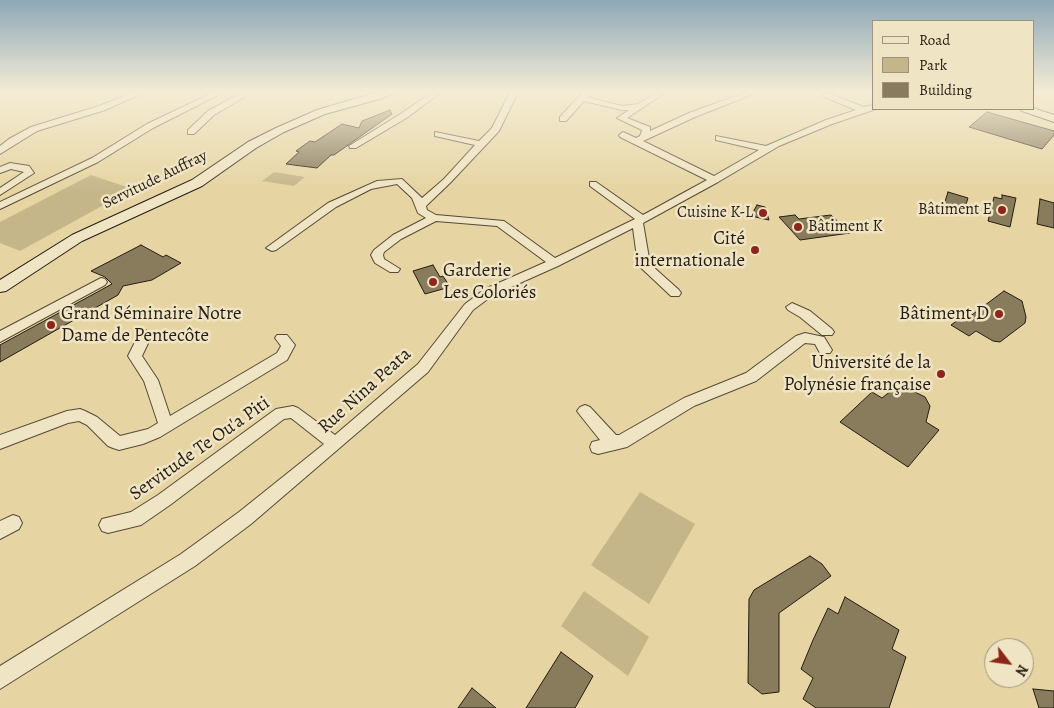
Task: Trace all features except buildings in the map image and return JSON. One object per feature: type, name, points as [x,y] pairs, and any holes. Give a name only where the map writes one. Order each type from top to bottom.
[{"type":"street","points":[[0,151],[12,141],[34,129],[47,125]]},
{"type":"street","points":[[0,206],[95,160],[152,125]]},
{"type":"street","points":[[191,132],[198,125]]},
{"type":"street","name":"Servitude Auffray","points":[[0,287],[77,238],[198,183],[252,145],[291,125]]},
{"type":"street","points":[[353,146],[388,125]]},
{"type":"street","points":[[421,205],[447,181],[500,125]]},
{"type":"street","points":[[638,125],[647,129],[640,139]]},
{"type":"street","points":[[640,139],[670,125]]},
{"type":"street","name":"Rue Nina Peata","points":[[0,678],[188,560],[245,518],[423,368],[469,307],[489,292],[554,263],[640,220],[715,180],[766,149],[822,125]]},
{"type":"street","points":[[438,134],[480,144]]},
{"type":"street","points":[[623,135],[640,139],[715,180]]},
{"type":"street","points":[[720,138],[766,149]]},
{"type":"street","points":[[0,170],[10,166],[26,168],[29,172],[0,192]]},
{"type":"street","points":[[272,248],[292,236],[312,218],[332,205],[380,183],[399,182],[410,190],[421,205],[422,211],[434,218],[500,223],[554,263]]},
{"type":"street","points":[[593,184],[640,220],[644,265],[675,293]]},
{"type":"street","points":[[394,269],[379,260],[377,255],[380,250],[397,237],[434,218]]},
{"type":"street","points":[[0,337],[101,282]]},
{"type":"street","points":[[792,307],[805,314],[827,332]]},
{"type":"street","points":[[144,335],[135,356],[151,380],[166,426]]},
{"type":"street","points":[[0,442],[67,417],[80,415],[92,421],[114,441],[119,443],[154,433],[282,356],[288,346],[282,338]]},
{"type":"street","points":[[598,447],[621,442],[689,402],[751,377],[801,339],[819,340],[825,350]]},
{"type":"street","points":[[585,411],[610,440],[621,442]]},
{"type":"street","name":"Servitude Te Ou'a Piti","points":[[108,525],[135,519],[157,505],[281,414],[293,412],[335,444]]},
{"type":"green space","points":[[274,172],[305,177],[294,186],[262,181]]},
{"type":"green space","points":[[91,175],[133,189],[20,251],[0,243],[0,222]]},
{"type":"green space","points":[[640,492],[695,524],[649,604],[591,565]]},
{"type":"green space","points":[[584,591],[649,637],[628,676],[561,626]]},
{"type":"place","name":"Bâtiment E","points":[[1002,210]]},
{"type":"place","name":"Cuisine K-L","points":[[763,213]]},
{"type":"place","name":"Bâtiment K","points":[[798,227]]},
{"type":"place","name":"Cité internationale","points":[[755,250]]},
{"type":"place","name":"Garderie Les Coloriés","points":[[433,282]]},
{"type":"place","name":"Bâtiment D","points":[[999,314]]},
{"type":"place","name":"Grand Séminaire Notre Dame de Pentecôte","points":[[51,325]]},
{"type":"place","name":"Université de la Polynésie française","points":[[941,374]]}]
